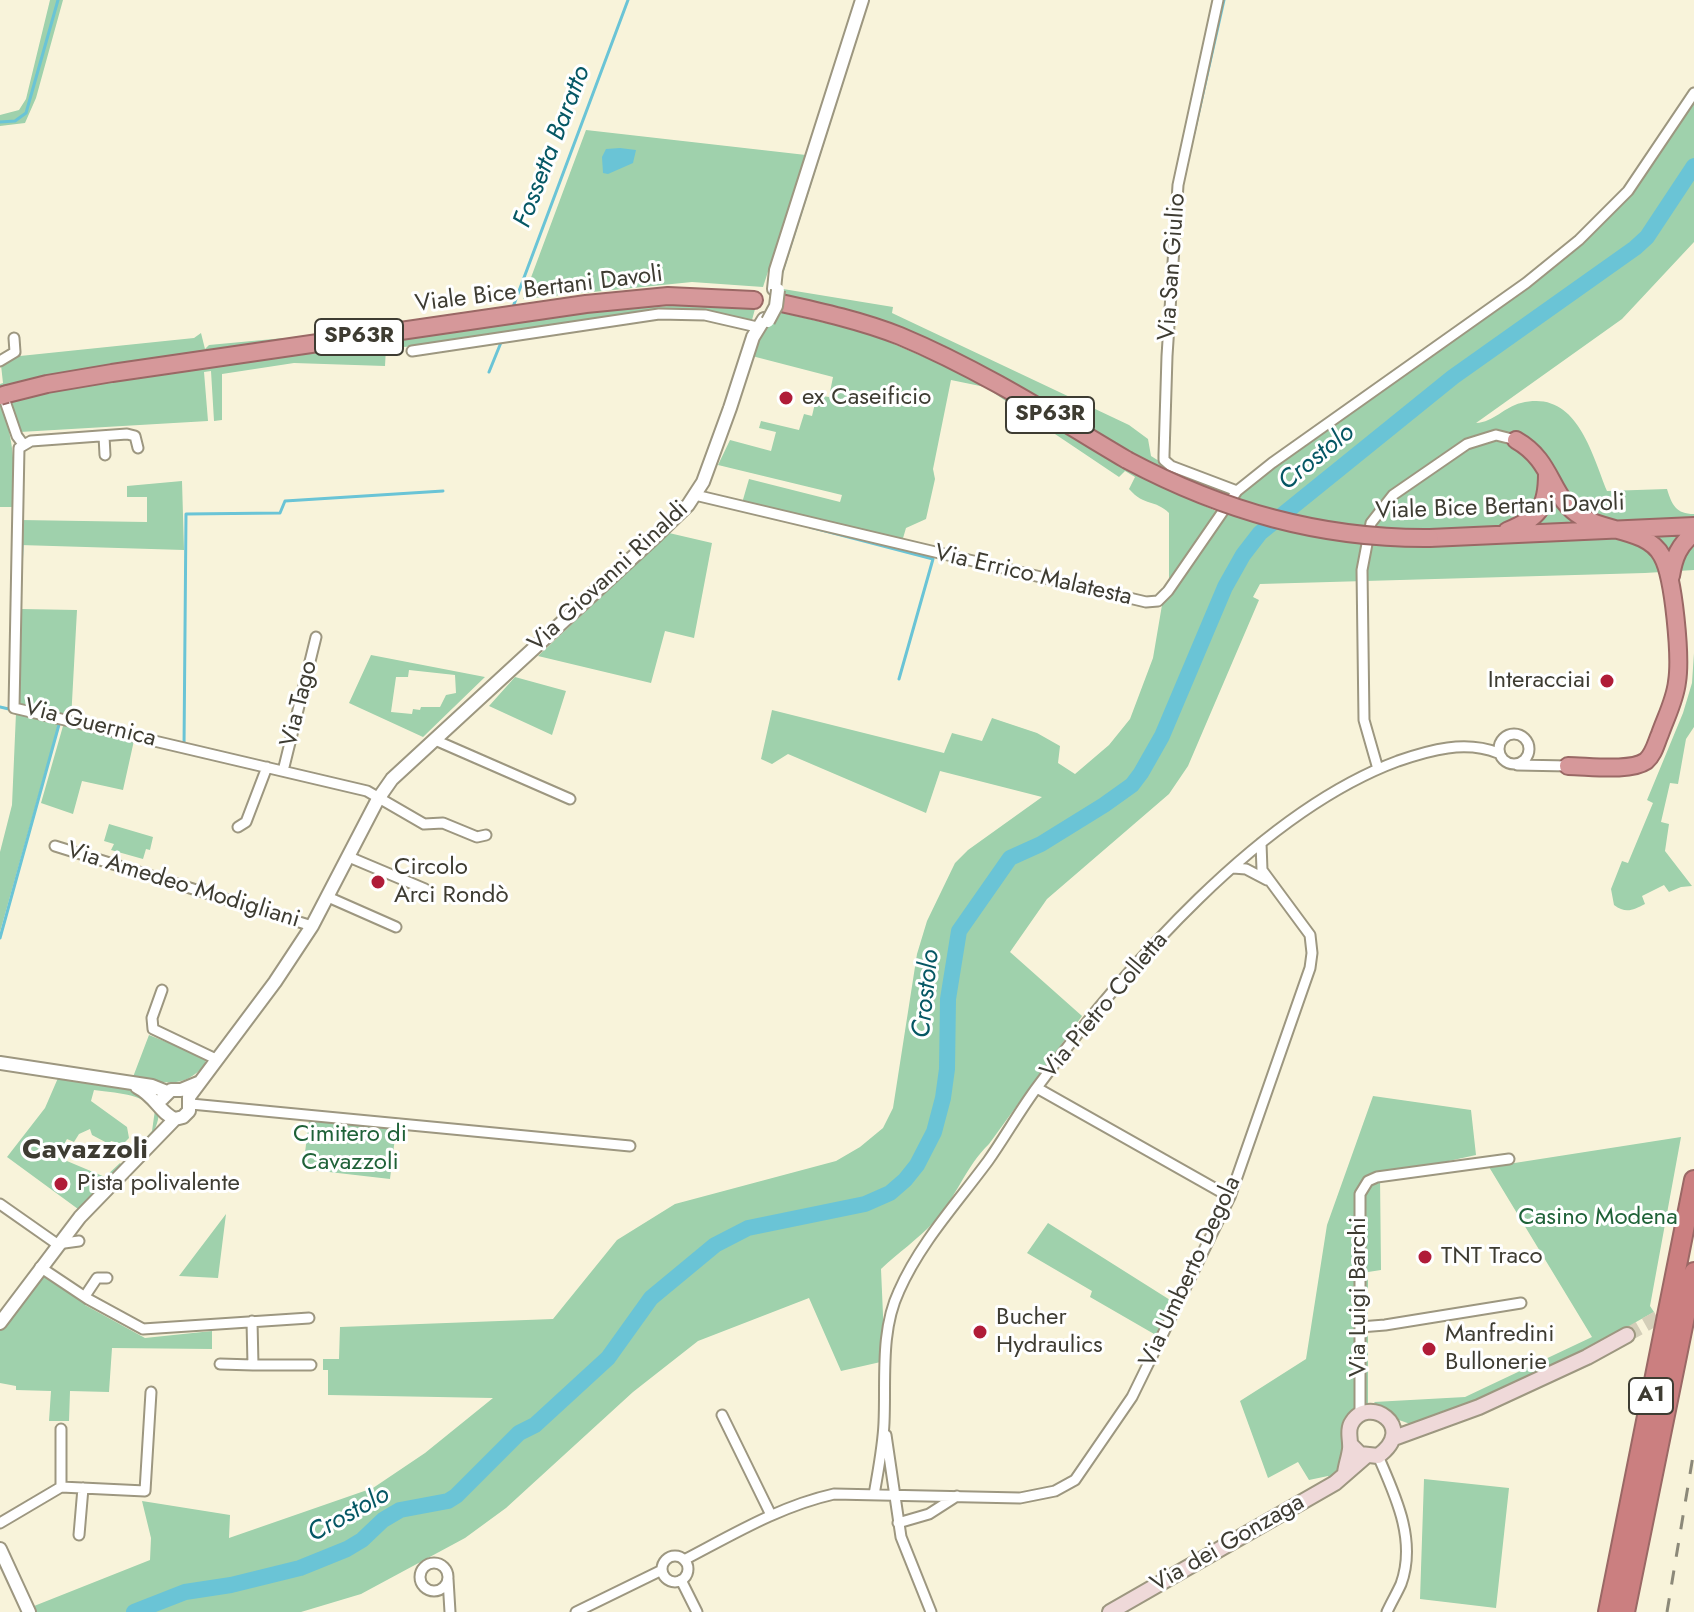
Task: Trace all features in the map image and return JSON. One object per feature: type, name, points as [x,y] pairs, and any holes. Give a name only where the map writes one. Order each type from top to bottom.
[{"type":"highway","name":"Viale Bice Bertani Davoli","points":[[778,294],[926,348],[1000,386],[1127,460],[1205,497],[1279,522],[1345,534],[1430,538],[1694,526]]},
{"type":"highway","name":"Viale Bice Bertani Davoli","points":[[3,398],[66,380],[512,315],[653,297],[711,296],[754,300]]},
{"type":"highway","points":[[1516,440],[1537,455],[1570,508],[1589,521],[1653,545],[1662,556],[1670,581],[1678,678],[1652,754],[1643,763],[1633,766],[1568,766]]},
{"type":"highway","points":[[1495,535],[1526,523],[1537,514],[1546,498],[1547,469]]},
{"type":"highway","points":[[1670,581],[1676,552],[1694,533]]},
{"type":"highway","name":"A1","points":[[1608,1612],[1694,1180]]},
{"type":"highway","name":"A1","points":[[1625,1612],[1694,1272]]},
{"type":"main road","name":"Via dei Gonzaga","points":[[1110,1612],[1335,1483],[1345,1473],[1391,1445],[1394,1438],[1479,1407],[1627,1335]]},
{"type":"main road","name":"Via dei Gonzaga","points":[[1360,1414],[1377,1412],[1390,1422],[1413,1425],[1445,1418]]},
{"type":"main road","points":[[1345,1473],[1351,1445],[1348,1433],[1352,1422],[1360,1414]]},
{"type":"main road","points":[[1390,1422],[1394,1438]]},
{"type":"main road","points":[[1351,1445],[1372,1456]]},
{"type":"street","name":"Via Giovanni Rinaldi","points":[[167,1113],[186,1115],[187,1097],[275,982],[312,926],[378,799],[392,779],[657,535],[695,495],[709,466],[760,326],[778,294],[778,264],[862,0]]},
{"type":"street","name":"Via San Giulio","points":[[1218,0],[1178,185],[1164,460],[1171,466],[1237,491]]},
{"type":"street","name":"Via Errico Malatesta","points":[[695,495],[1146,602],[1158,601],[1237,491],[1526,283],[1579,240],[1628,191],[1694,93]]},
{"type":"street","points":[[412,351],[649,315],[705,315],[760,326]]},
{"type":"street","points":[[0,361],[15,352],[14,338]]},
{"type":"street","points":[[3,398],[23,444],[131,434],[137,439],[138,448]]},
{"type":"street","points":[[1378,769],[1367,736],[1364,706],[1362,570],[1371,523],[1393,495],[1467,444],[1496,435],[1516,440]]},
{"type":"street","points":[[104,436],[105,455]]},
{"type":"street","name":"Via Guernica","points":[[23,444],[18,455],[14,708],[367,791],[424,824],[443,823],[477,837],[486,835]]},
{"type":"street","name":"Via Tago","points":[[283,771],[316,637]]},
{"type":"street","points":[[1517,765],[1526,759],[1529,750],[1526,740],[1517,734],[1507,736],[1499,748],[1507,763],[1517,765],[1568,766]]},
{"type":"street","points":[[435,740],[570,799]]},
{"type":"street","name":"Via Pietro Colletta","points":[[874,1495],[884,1426],[886,1351],[897,1294],[914,1261],[1037,1088],[1098,1009],[1165,933],[1233,868],[1261,843],[1328,796],[1378,769],[1429,751],[1475,746],[1499,748]]},
{"type":"street","points":[[1529,750],[1546,763],[1568,766]]},
{"type":"street","points":[[238,827],[246,822],[267,767]]},
{"type":"street","name":"Via Umberto Degola","points":[[684,1560],[771,1515],[807,1500],[834,1494],[1020,1498],[1055,1491],[1075,1480],[1132,1397],[1230,1197],[1312,958],[1308,930],[1262,870],[1261,843]]},
{"type":"street","name":"Via Amedeo Modigliani","points":[[55,846],[312,926]]},
{"type":"street","points":[[349,857],[425,889]]},
{"type":"street","name":"Via Umberto Degola","points":[[1233,868],[1255,873],[1273,885]]},
{"type":"street","points":[[328,897],[396,927]]},
{"type":"street","points":[[162,990],[152,1018],[153,1029],[216,1059]]},
{"type":"street","points":[[0,1063],[152,1086],[167,1092]]},
{"type":"street","points":[[130,1084],[150,1094],[167,1113]]},
{"type":"street","points":[[1037,1088],[1230,1197]]},
{"type":"street","name":"Via Giovanni Rinaldi","points":[[0,1323],[57,1244],[158,1137],[167,1113],[167,1092],[187,1097],[630,1146]]},
{"type":"street","name":"Via Luigi Barchi","points":[[1360,1414],[1360,1194],[1368,1181],[1377,1177],[1509,1159]]},
{"type":"street","points":[[0,1204],[57,1244],[79,1241]]},
{"type":"street","points":[[40,1267],[143,1329],[309,1318]]},
{"type":"street","points":[[85,1296],[97,1278],[107,1278]]},
{"type":"street","points":[[1360,1327],[1521,1303]]},
{"type":"street","points":[[252,1321],[253,1365]]},
{"type":"street","points":[[220,1364],[311,1365]]},
{"type":"street","points":[[0,1523],[61,1487],[145,1491],[151,1392]]},
{"type":"street","points":[[722,1415],[771,1515]]},
{"type":"street","name":"Via Pietro Colletta","points":[[884,1426],[898,1523],[931,1612]]},
{"type":"street","points":[[61,1429],[61,1487]]},
{"type":"street","points":[[1372,1456],[1397,1501],[1405,1539],[1401,1583],[1387,1612]]},
{"type":"street","points":[[79,1535],[83,1488]]},
{"type":"street","points":[[898,1523],[943,1508],[957,1496]]},
{"type":"street","points":[[0,1549],[29,1612]]},
{"type":"street","points":[[576,1612],[662,1570],[665,1561],[672,1557],[684,1560],[688,1571],[681,1580]]},
{"type":"street","points":[[450,1600],[423,1586],[420,1577],[423,1568],[431,1563],[440,1564],[448,1575],[450,1600],[450,1612]]},
{"type":"street","points":[[662,1570],[669,1580],[681,1580]]},
{"type":"street","points":[[436,1591],[444,1587],[448,1575]]},
{"type":"street","points":[[681,1580],[697,1612]]},
{"type":"green space","points":[[50,0],[63,0],[36,98],[25,123],[0,126],[0,115],[19,110],[26,99]]},
{"type":"green space","points":[[1694,95],[1694,242],[1622,319],[1476,423],[1521,403],[1540,401],[1555,405],[1579,427],[1607,491],[1667,489],[1676,508],[1694,514],[1694,570],[1260,584],[1253,597],[1259,600],[1188,766],[1169,794],[1047,899],[1010,952],[1082,1016],[974,1162],[942,1213],[881,1269],[885,1361],[841,1371],[809,1298],[698,1341],[633,1392],[506,1508],[465,1538],[361,1594],[301,1612],[19,1612],[150,1560],[151,1538],[142,1501],[230,1515],[229,1538],[373,1488],[425,1453],[493,1398],[328,1395],[328,1370],[323,1370],[323,1359],[339,1359],[340,1327],[553,1319],[617,1240],[675,1204],[836,1161],[883,1128],[893,1108],[917,954],[927,921],[955,863],[968,850],[1042,797],[940,771],[926,813],[788,754],[772,764],[761,759],[772,710],[944,753],[952,733],[982,741],[992,718],[1037,733],[1060,746],[1058,763],[1075,774],[1109,745],[1130,719],[1153,658],[1162,605],[1235,494],[1608,216]]},
{"type":"green space","points":[[586,130],[806,155],[763,287],[692,282],[523,299]]},
{"type":"green space","points":[[783,289],[893,307],[892,313],[1129,425],[1148,439],[1151,456],[1227,492],[1207,488],[1138,457],[940,346],[874,320],[782,295]]},
{"type":"green space","points":[[690,305],[755,309],[752,320],[708,313],[648,311],[420,346],[386,348],[385,366],[294,363],[222,374],[222,420],[214,421],[211,371],[204,372],[208,421],[20,432],[10,403],[43,393],[120,379],[527,320],[627,308]]},
{"type":"green space","points":[[779,312],[868,333],[973,378],[1163,487],[1218,512],[1175,578],[1169,579],[1169,513],[1129,489],[1135,477],[1125,471],[1119,477],[985,387],[951,380],[926,519],[906,528],[901,545],[742,503],[749,479],[840,502],[842,495],[718,465],[730,440],[771,451],[776,432],[759,428],[761,421],[799,430],[804,414],[812,416],[817,395],[829,397],[833,377],[752,356],[759,335]]},
{"type":"green space","points":[[201,333],[205,349],[209,345],[284,338],[278,343],[0,389],[3,383],[1,365],[20,356],[194,338]]},
{"type":"green space","points":[[2,405],[13,456],[14,507],[0,507]]},
{"type":"green space","points":[[182,481],[184,550],[20,545],[20,520],[147,522],[147,497],[127,497],[127,486]]},
{"type":"green space","points":[[669,533],[712,543],[694,638],[665,631],[651,683],[538,656]]},
{"type":"green space","points":[[21,609],[77,610],[71,720],[135,736],[123,790],[82,781],[73,814],[41,803],[65,719],[19,703]]},
{"type":"green space","points":[[1694,653],[1694,727],[1686,739],[1678,784],[1670,783],[1661,822],[1669,824],[1665,851],[1692,886],[1669,892],[1664,885],[1642,896],[1645,904],[1622,909],[1614,905],[1611,889],[1622,861],[1628,863],[1653,803],[1647,800],[1683,713],[1692,683]]},
{"type":"green space","points":[[371,655],[485,677],[423,737],[349,703]],"holes":[[[409,670],[455,675],[456,693],[446,695],[440,707],[421,707],[420,710],[413,709],[412,714],[391,712],[396,677],[408,677]]]},
{"type":"green space","points":[[515,677],[566,691],[552,735],[489,706]]},
{"type":"green space","points":[[16,713],[59,722],[0,932],[0,852],[12,805]]},
{"type":"green space","points":[[109,824],[153,837],[150,850],[146,849],[143,859],[111,850],[114,844],[104,841]]},
{"type":"green space","points":[[149,1035],[204,1057],[206,1063],[190,1078],[181,1081],[163,1082],[133,1077]]},
{"type":"green space","points":[[58,1078],[125,1089],[159,1107],[154,1130],[128,1158],[152,1131],[155,1110],[136,1097],[94,1090],[91,1101],[127,1127],[129,1138],[123,1144],[111,1141],[109,1144],[92,1135],[90,1129],[79,1134],[74,1142],[67,1139],[61,1150],[57,1149],[55,1156],[105,1177],[120,1163],[122,1165],[78,1209],[7,1157],[45,1108]]},
{"type":"green space","points":[[1373,1096],[1471,1110],[1476,1155],[1380,1176],[1381,1270],[1368,1272],[1368,1411],[1360,1414],[1335,1483],[1328,1476],[1309,1480],[1298,1462],[1268,1478],[1240,1401],[1306,1359],[1327,1225]]},
{"type":"green space","name":"Cimitero di Cavazzoli","points":[[309,1120],[396,1129],[390,1179],[303,1169]]},
{"type":"green space","name":"Casino Modena","points":[[1681,1137],[1650,1306],[1654,1312],[1636,1322],[1627,1335],[1479,1407],[1413,1425],[1385,1415],[1374,1402],[1465,1397],[1592,1337],[1489,1167]]},
{"type":"green space","points":[[226,1214],[218,1278],[179,1276]]},
{"type":"green space","points":[[1048,1223],[1178,1305],[1161,1338],[1090,1297],[1092,1291],[1027,1253]]},
{"type":"green space","points":[[40,1267],[88,1299],[85,1305],[145,1338],[212,1331],[212,1349],[112,1348],[109,1392],[70,1391],[69,1421],[49,1421],[51,1391],[16,1390],[16,1386],[0,1383],[0,1323]]},
{"type":"green space","points":[[1424,1479],[1509,1488],[1496,1608],[1420,1599]]},
{"type":"water","points":[[606,149],[636,150],[633,163],[608,174],[603,173],[602,157]]},
{"type":"waterway","points":[[0,122],[15,121],[26,113],[58,0]]},
{"type":"waterway","name":"Fossetta Baratto","points":[[513,307],[628,0]]},
{"type":"waterway","points":[[781,275],[868,0]]},
{"type":"waterway","points":[[1194,133],[1224,0]]},
{"type":"waterway","name":"Crostolo","points":[[134,1612],[185,1592],[231,1585],[300,1568],[347,1549],[400,1510],[448,1501],[519,1433],[535,1425],[608,1358],[651,1298],[715,1245],[748,1228],[865,1204],[890,1193],[905,1180],[917,1165],[934,1132],[943,1098],[947,1069],[948,999],[959,931],[1010,858],[1041,844],[1132,785],[1162,736],[1225,587],[1260,533],[1453,377],[1635,248],[1647,237],[1694,166]]},
{"type":"waterway","name":"Fossetta Baratto","points":[[489,372],[502,340]]},
{"type":"waterway","points":[[184,747],[186,514],[280,513],[285,501],[443,491]]},
{"type":"waterway","points":[[810,527],[933,559],[899,679]]},
{"type":"waterway","name":"Fossetta Baratto","points":[[21,573],[22,545]]},
{"type":"waterway","points":[[0,707],[13,710]]},
{"type":"waterway","points":[[0,938],[60,721]]},
{"type":"tunnel","points":[[1627,1335],[1673,1309]]},
{"type":"railway","points":[[1667,1612],[1694,1450]]},
{"type":"place","name":"ex Caseificio","points":[[786,398]]},
{"type":"place","name":"Interacciai","points":[[1607,681]]},
{"type":"place","name":"Circolo Arci Rondò","points":[[378,882]]},
{"type":"place","name":"Pista polivalente","points":[[61,1184]]},
{"type":"place","name":"TNT Traco","points":[[1425,1257]]},
{"type":"place","name":"Bucher Hydraulics","points":[[980,1332]]},
{"type":"place","name":"Manfredini Bullonerie","points":[[1429,1349]]},
{"type":"district","name":"Cavazzoli","points":[[85,1151]]}]
